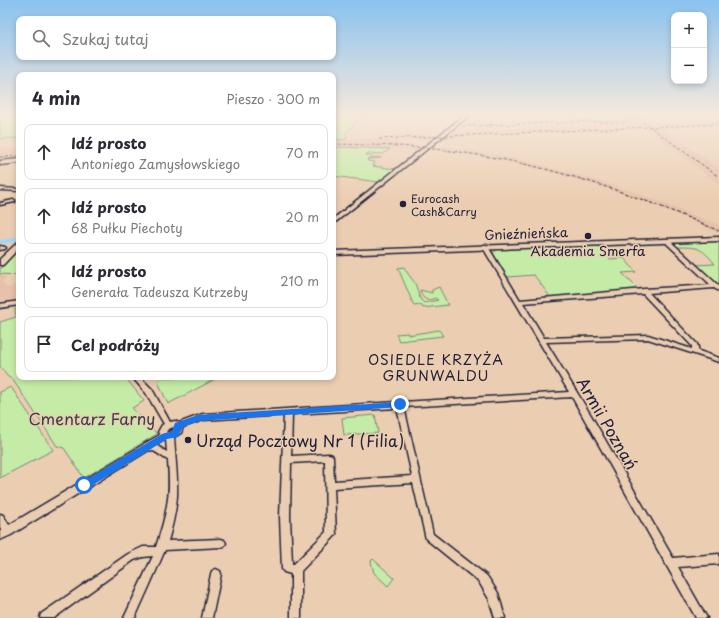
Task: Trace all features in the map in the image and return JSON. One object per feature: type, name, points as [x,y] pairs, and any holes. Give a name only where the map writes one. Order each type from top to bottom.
[{"type":"street","points":[[336,220],[432,144]]},
{"type":"street","points":[[0,163],[16,161]]},
{"type":"street","points":[[0,189],[16,190]]},
{"type":"street","points":[[0,204],[13,201]]},
{"type":"street","name":"Gnieźnieńska","points":[[336,253],[484,246],[719,239]]},
{"type":"street","points":[[667,241],[717,287]]},
{"type":"street","name":"Armii Poznań","points":[[484,246],[574,394],[702,618]]},
{"type":"street","points":[[0,263],[16,247]]},
{"type":"street","points":[[518,302],[644,291],[717,287]]},
{"type":"street","points":[[644,291],[695,345],[696,352]]},
{"type":"street","points":[[542,340],[648,336],[719,360]]},
{"type":"street","points":[[139,380],[149,391],[168,425]]},
{"type":"street","points":[[168,425],[178,426],[203,417],[574,394]]},
{"type":"street","points":[[400,404],[429,536],[482,579],[494,597],[500,618]]},
{"type":"street","points":[[287,460],[329,457],[332,534],[296,569],[287,569],[285,517],[288,412]]},
{"type":"street","points":[[129,618],[153,570],[161,549],[172,503],[171,458],[167,436],[163,430],[168,425]]},
{"type":"street","points":[[0,518],[4,534],[147,446],[178,432],[178,426]]},
{"type":"street","points":[[147,446],[159,449],[166,456],[171,458]]},
{"type":"street","points":[[330,485],[416,479]]},
{"type":"street","points":[[45,618],[131,557],[143,552],[161,549],[221,542]]},
{"type":"street","points":[[670,563],[719,559]]},
{"type":"street","points":[[296,569],[296,618]]},
{"type":"street","points":[[207,618],[216,574]]},
{"type":"shaded area","points":[[336,144],[398,144],[445,147],[513,158],[571,173],[634,192],[719,225],[719,234],[673,213],[624,194],[536,168],[475,155],[429,149],[419,151],[336,146]]},
{"type":"shaded area","points":[[666,144],[685,144],[719,168],[719,184]]},
{"type":"shaded area","points":[[0,147],[16,148],[16,159],[0,161]]},
{"type":"shaded area","points":[[0,276],[7,276],[2,282],[8,288],[16,285],[16,299],[0,301]]},
{"type":"green space","points":[[336,148],[390,149],[383,154],[368,153],[366,155],[381,158],[367,159],[368,161],[375,162],[373,166],[395,169],[379,182],[336,176]]},
{"type":"green space","points":[[719,241],[719,286],[695,265],[715,264],[703,251],[690,247],[676,247],[674,243]]},
{"type":"green space","points":[[597,245],[610,259],[624,258],[636,272],[622,273],[640,291],[551,298],[534,275],[507,277],[493,253],[498,249]]},
{"type":"green space","points":[[16,253],[16,275],[0,274],[0,269]]},
{"type":"green space","points":[[404,267],[415,284],[422,302],[424,303],[438,300],[435,298],[430,300],[425,299],[420,290],[432,293],[432,290],[439,287],[448,305],[423,308],[421,305],[414,306],[398,268]]},
{"type":"green space","name":"Cmentarz Farny","points":[[16,317],[16,380],[127,380],[144,401],[132,408],[157,434],[84,478],[64,448],[57,446],[13,380],[7,376],[0,366],[0,322]]},
{"type":"green space","points":[[439,330],[443,336],[399,341],[396,334],[408,333],[408,335]]},
{"type":"green space","points":[[159,380],[213,380],[168,404],[158,382]]},
{"type":"green space","points":[[11,387],[53,450],[0,478],[0,392]]},
{"type":"green space","points":[[375,415],[378,433],[344,435],[342,418]]},
{"type":"green space","points":[[373,559],[394,578],[388,586],[374,573],[371,561]]},
{"type":"waterway","points":[[0,242],[16,239]]},
{"type":"railway","points":[[336,144],[383,145],[421,148],[507,160],[579,178],[650,202],[719,231]]},
{"type":"railway","points":[[674,144],[719,177]]},
{"type":"railway","points":[[0,157],[16,156]]},
{"type":"place","name":"Eurocash Cash&Carry","points":[[403,204]]},
{"type":"place","name":"Akademia Smerfa","points":[[588,236]]},
{"type":"place","name":"Urząd Pocztowy Nr 1 (Filia)","points":[[188,440]]},
{"type":"district","name":"OSIEDLE KRZYŻA GRUNWALDU","points":[[436,368]]},
{"type":"route","points":[[84,485],[165,436],[175,434],[178,432],[178,426],[198,418],[400,404]]}]
